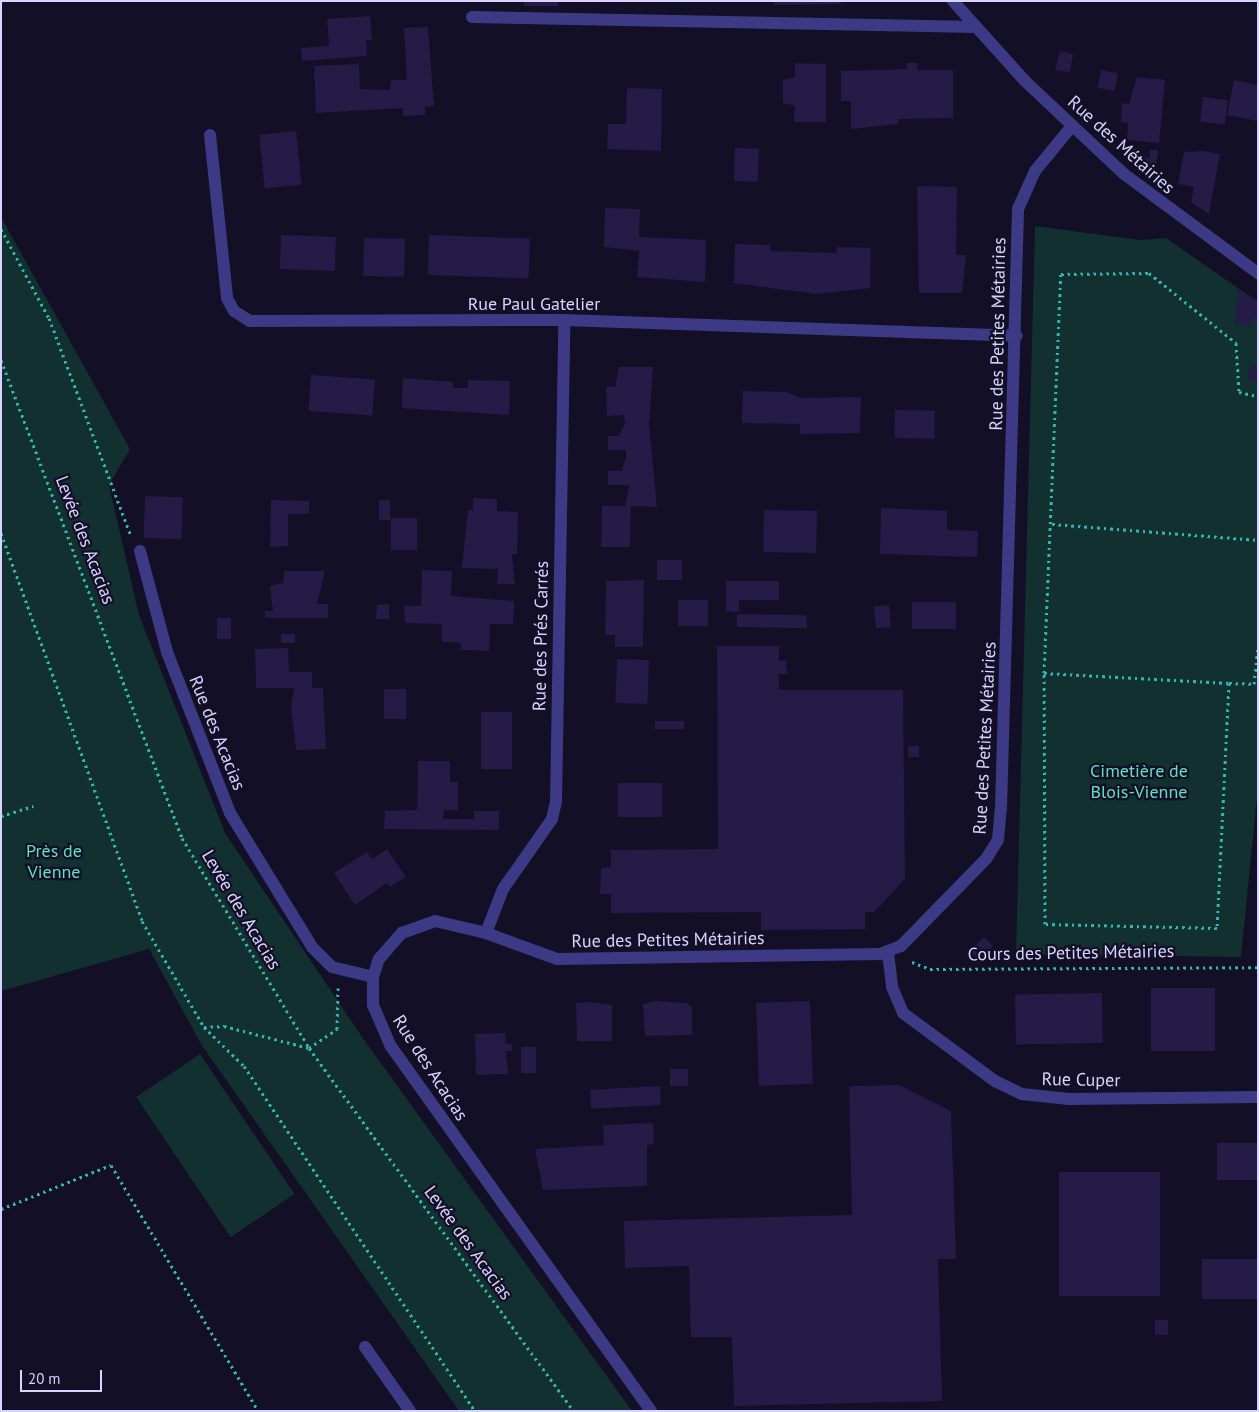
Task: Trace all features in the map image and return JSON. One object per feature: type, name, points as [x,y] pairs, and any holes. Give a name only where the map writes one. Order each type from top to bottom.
[{"type":"street","name":"Rue des Métairies","points":[[953,1],[1072,126],[1176,216],[1258,273]]},
{"type":"street","points":[[472,18],[976,27]]},
{"type":"street","name":"Rue des Petites Métairies","points":[[373,977],[388,945],[417,925],[450,922],[486,933],[532,953],[579,961],[888,953],[918,930],[986,859],[998,840],[1017,336],[1018,209],[1035,171],[1072,126]]},
{"type":"street","name":"Rue Paul Gatelier","points":[[210,135],[225,288],[229,304],[241,317],[266,324],[564,320],[1017,336]]},
{"type":"street","name":"Rue des Prés Carrés","points":[[486,933],[510,876],[544,832],[556,802],[564,320]]},
{"type":"street","name":"Rue des Acacias","points":[[140,551],[170,661],[230,813],[289,915],[322,958],[342,970],[373,977],[373,1005],[391,1047],[652,1411]]},
{"type":"street","name":"Rue Cuper","points":[[888,953],[892,987],[903,1013],[996,1081],[1022,1094],[1069,1099],[1258,1097]]},
{"type":"street","points":[[365,1348],[410,1411]]},
{"type":"path","points":[[1,229],[49,318],[133,542],[140,551]]},
{"type":"path","points":[[1230,683],[1216,928],[1045,924],[1044,673],[1052,524],[1061,274],[1149,273],[1236,343],[1239,392],[1258,396]]},
{"type":"path","name":"Levée des Acacias","points":[[1,360],[182,838],[309,1048],[574,1411]]},
{"type":"path","points":[[1052,524],[1258,540]]},
{"type":"path","points":[[1,533],[124,877],[142,921],[204,1028],[244,1066],[475,1411]]},
{"type":"path","points":[[1044,673],[1256,684],[1258,647]]},
{"type":"path","points":[[1,816],[34,806]]},
{"type":"path","name":"Cours des Petites Métairies","points":[[888,953],[930,969],[1258,967]]},
{"type":"path","points":[[204,1028],[224,1026],[309,1048],[337,1030],[342,970]]},
{"type":"path","points":[[1,1209],[111,1165],[258,1411]]},
{"type":"green space","name":"Près de Vienne","points":[[1,217],[130,449],[109,485],[139,615],[225,833],[362,1037],[632,1411],[459,1411],[201,1044],[149,949],[1,991]]},
{"type":"green space","name":"Cimetière de Blois-Vienne","points":[[1035,226],[1140,240],[1166,238],[1258,302],[1258,787],[1241,957],[1016,954]]},
{"type":"green space","points":[[200,1054],[295,1194],[231,1237],[136,1097]]},
{"type":"building","points":[[524,1],[558,1],[558,6],[524,6]]},
{"type":"building","points":[[774,1],[841,1],[841,4],[774,5]]},
{"type":"building","points":[[370,16],[372,40],[366,40],[367,56],[302,61],[301,48],[329,46],[327,19]]},
{"type":"building","points":[[428,27],[434,106],[425,107],[425,115],[403,116],[403,108],[316,113],[314,66],[359,64],[360,89],[390,90],[391,80],[407,80],[404,28]]},
{"type":"building","points":[[1060,51],[1073,54],[1070,72],[1055,70]]},
{"type":"building","points":[[795,63],[826,64],[826,122],[794,122],[795,106],[783,103],[783,80],[795,77]]},
{"type":"building","points":[[907,63],[917,63],[917,70],[953,70],[953,118],[898,119],[898,124],[851,129],[851,101],[841,101],[841,71],[907,69]]},
{"type":"building","points":[[1101,70],[1118,73],[1115,91],[1098,88]]},
{"type":"building","points":[[1137,77],[1165,80],[1159,143],[1127,140],[1128,123],[1121,122],[1122,103],[1129,104]]},
{"type":"building","points":[[1234,80],[1258,85],[1258,121],[1227,115]]},
{"type":"building","points":[[627,88],[662,89],[661,151],[607,149],[608,124],[626,124]]},
{"type":"building","points":[[1203,97],[1228,100],[1225,125],[1200,122]]},
{"type":"building","points":[[296,131],[302,185],[265,189],[259,135]]},
{"type":"building","points":[[735,148],[759,149],[758,182],[734,181]]},
{"type":"building","points":[[1135,148],[1149,159],[1150,150],[1158,150],[1155,176],[1130,152]]},
{"type":"building","points":[[1204,151],[1220,154],[1209,214],[1191,202],[1194,187],[1178,184],[1184,152]]},
{"type":"building","points":[[917,186],[957,187],[956,255],[966,255],[962,293],[919,293]]},
{"type":"building","points":[[605,208],[640,209],[639,237],[706,240],[705,282],[637,277],[639,251],[604,247]]},
{"type":"building","points":[[281,235],[336,237],[335,271],[280,269]]},
{"type":"building","points":[[429,235],[530,239],[529,279],[428,275]]},
{"type":"building","points":[[364,238],[405,239],[404,277],[363,276]]},
{"type":"building","points":[[735,244],[770,245],[770,251],[836,253],[837,247],[871,248],[870,288],[816,294],[734,283]]},
{"type":"building","points":[[1238,289],[1258,301],[1258,321],[1253,317],[1252,326],[1235,324]]},
{"type":"building","points":[[1250,365],[1258,366],[1258,381],[1248,380]]},
{"type":"building","points":[[619,367],[653,367],[649,424],[657,507],[631,506],[630,547],[601,547],[602,506],[625,506],[629,485],[608,485],[608,471],[622,471],[626,457],[626,450],[608,450],[608,436],[619,436],[625,423],[624,415],[607,416],[606,387],[615,387]]},
{"type":"building","points":[[311,375],[375,379],[372,415],[308,411]]},
{"type":"building","points":[[403,378],[453,382],[453,388],[468,388],[468,380],[510,381],[509,415],[402,408]]},
{"type":"building","points":[[743,391],[787,392],[801,398],[861,397],[860,433],[800,434],[800,424],[742,423]]},
{"type":"building","points":[[895,410],[935,411],[935,439],[895,438]]},
{"type":"building","points":[[145,496],[183,497],[182,539],[144,538]]},
{"type":"building","points":[[473,498],[497,499],[497,511],[518,512],[517,554],[512,554],[515,584],[497,584],[498,569],[462,568],[468,510],[473,510]]},
{"type":"building","points":[[271,500],[309,501],[309,514],[288,514],[288,546],[270,547]]},
{"type":"building","points":[[379,500],[390,500],[390,520],[379,520]]},
{"type":"building","points":[[881,508],[947,511],[947,530],[978,531],[977,557],[880,554]]},
{"type":"building","points":[[764,510],[817,511],[816,553],[763,552]]},
{"type":"building","points":[[391,518],[417,518],[417,550],[391,550]]},
{"type":"building","points":[[657,560],[682,560],[682,580],[657,580]]},
{"type":"building","points":[[422,570],[452,571],[451,596],[514,601],[513,624],[490,624],[489,651],[461,650],[461,643],[442,642],[442,624],[405,623],[404,606],[421,606]]},
{"type":"building","points":[[284,571],[325,571],[317,604],[328,604],[328,618],[265,618],[265,611],[273,611],[270,586],[283,583]]},
{"type":"building","points":[[644,580],[643,647],[615,647],[615,635],[605,635],[606,581]]},
{"type":"building","points":[[726,581],[779,581],[779,600],[739,600],[739,612],[726,611]]},
{"type":"building","points":[[678,600],[708,600],[708,626],[678,626]]},
{"type":"building","points":[[912,602],[956,602],[956,629],[912,629]]},
{"type":"building","points":[[389,604],[389,619],[376,619],[377,605]]},
{"type":"building","points":[[889,605],[891,627],[876,628],[874,606]]},
{"type":"building","points":[[737,614],[807,615],[807,628],[737,627]]},
{"type":"building","points":[[217,618],[231,618],[231,639],[217,639]]},
{"type":"building","points":[[281,634],[295,634],[295,643],[281,643]]},
{"type":"building","points":[[717,646],[779,646],[779,661],[786,660],[787,674],[779,674],[779,690],[903,690],[905,879],[874,912],[865,912],[865,929],[761,930],[761,912],[611,913],[611,894],[600,894],[601,868],[611,867],[611,850],[718,849]]},
{"type":"building","points":[[288,648],[289,672],[312,672],[312,688],[323,688],[326,749],[296,750],[291,708],[294,688],[256,688],[255,649]]},
{"type":"building","points":[[617,659],[649,660],[647,704],[615,703]]},
{"type":"building","points":[[384,689],[406,689],[406,719],[384,719]]},
{"type":"building","points":[[481,712],[512,712],[512,769],[481,769]]},
{"type":"building","points":[[655,721],[684,721],[684,729],[655,729]]},
{"type":"building","points":[[908,746],[919,746],[919,757],[908,757]]},
{"type":"building","points":[[418,761],[450,761],[450,782],[458,782],[458,810],[444,810],[443,819],[474,819],[474,811],[499,811],[499,830],[384,829],[385,811],[417,810]]},
{"type":"building","points":[[618,783],[662,783],[662,817],[618,817]]},
{"type":"building","points":[[387,849],[406,877],[390,887],[387,883],[355,905],[334,873],[367,852],[372,859]]},
{"type":"building","points":[[984,937],[993,946],[979,960],[970,951]]},
{"type":"building","points":[[1151,988],[1215,988],[1215,1051],[1151,1051]]},
{"type":"building","points":[[1102,993],[1103,1043],[1016,1045],[1015,995]]},
{"type":"building","points":[[656,1001],[686,1003],[692,1007],[692,1035],[645,1036],[643,1004]]},
{"type":"building","points":[[810,1001],[813,1084],[759,1086],[756,1003]]},
{"type":"building","points":[[590,1002],[612,1005],[612,1041],[577,1041],[576,1003]]},
{"type":"building","points":[[505,1033],[506,1044],[512,1044],[512,1051],[506,1051],[508,1074],[476,1075],[475,1034]]},
{"type":"building","points":[[521,1047],[536,1047],[536,1073],[521,1073]]},
{"type":"building","points":[[670,1069],[688,1069],[688,1086],[670,1086]]},
{"type":"building","points":[[899,1085],[951,1111],[956,1259],[938,1259],[942,1401],[734,1406],[732,1337],[691,1337],[689,1266],[625,1268],[624,1221],[852,1215],[849,1086]]},
{"type":"building","points":[[660,1086],[661,1105],[591,1109],[590,1090]]},
{"type":"building","points":[[653,1123],[654,1144],[647,1145],[647,1186],[543,1190],[535,1149],[604,1145],[603,1125]]},
{"type":"building","points":[[1217,1143],[1258,1143],[1258,1180],[1217,1180]]},
{"type":"building","points":[[1059,1172],[1160,1172],[1160,1296],[1059,1296]]},
{"type":"building","points":[[1202,1259],[1258,1259],[1258,1299],[1202,1299]]},
{"type":"building","points":[[1155,1320],[1168,1320],[1168,1335],[1155,1335]]}]
